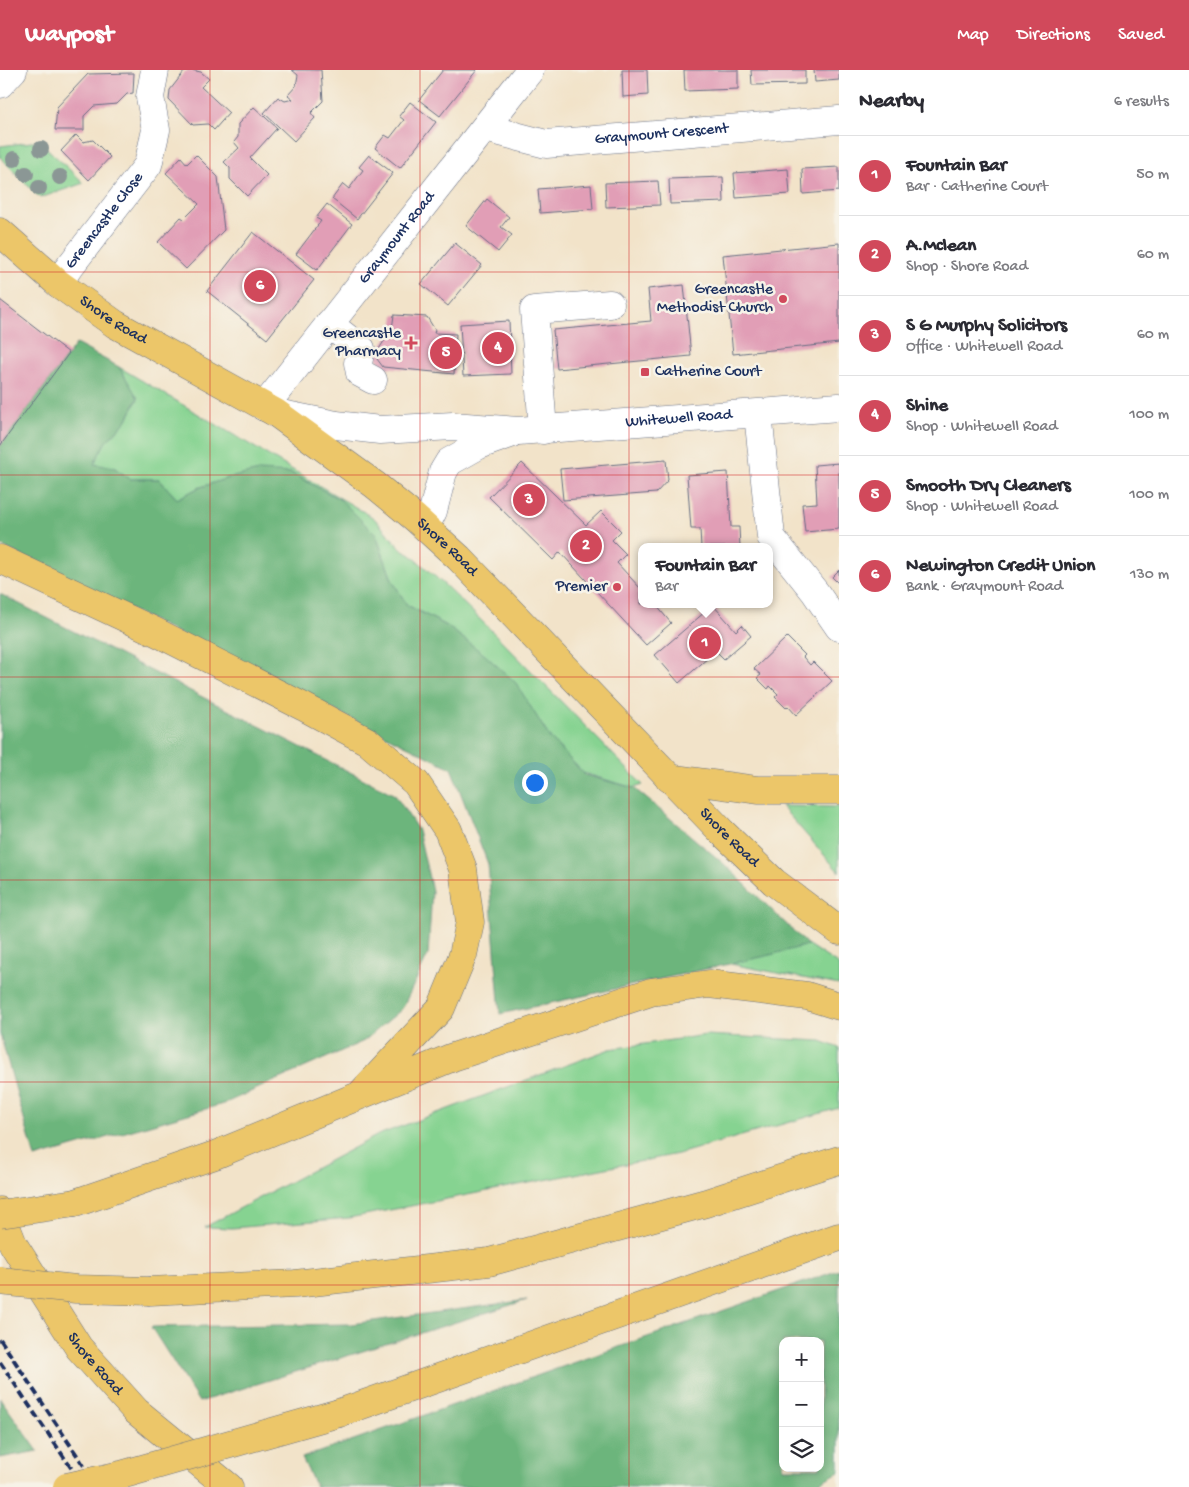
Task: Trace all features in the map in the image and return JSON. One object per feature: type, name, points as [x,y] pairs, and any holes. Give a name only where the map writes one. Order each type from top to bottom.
[{"type":"main road","name":"Shore Road","points":[[0,232],[59,284],[114,324],[270,410],[375,485],[459,558],[669,778],[774,882],[839,931]]},
{"type":"main road","points":[[0,559],[156,632],[304,707],[366,741],[416,783],[448,830],[464,869],[470,922],[463,955],[441,1008],[360,1095]]},
{"type":"main road","points":[[669,778],[758,790],[839,790]]},
{"type":"main road","points":[[0,1213],[75,1203],[215,1155],[453,1057],[651,992],[710,984],[807,996],[839,1006]]},
{"type":"main road","points":[[0,1281],[76,1289],[150,1291],[295,1284],[490,1262],[706,1203],[839,1160]]},
{"type":"main road","name":"Shore Road","points":[[0,1213],[13,1244],[79,1348],[136,1412],[228,1487]]},
{"type":"main road","points":[[67,1487],[121,1476],[339,1413],[839,1237]]},
{"type":"street","points":[[0,84],[13,70]]},
{"type":"street","name":"Greencastle Close","points":[[59,284],[67,270],[148,165],[156,130],[150,97],[155,70]]},
{"type":"street","name":"Graymount Road","points":[[270,410],[329,324],[530,70]]},
{"type":"street","name":"Graymount Crescent","points":[[485,128],[546,144],[839,120]]},
{"type":"street","points":[[531,431],[534,310],[610,304]]},
{"type":"street","points":[[329,324],[361,349],[358,363],[360,373],[373,380]]},
{"type":"street","name":"Whitewell Road","points":[[270,410],[336,425],[380,430],[453,426],[531,431],[839,407]]},
{"type":"street","points":[[758,414],[771,537],[815,592],[839,627]]},
{"type":"street","name":"Whitewell Road","points":[[425,527],[433,511],[442,472],[449,462],[479,445],[531,431]]},
{"type":"green space","points":[[39,141],[84,183],[40,198],[0,157],[0,146]]},
{"type":"green space","points":[[76,344],[119,367],[138,398],[126,421],[105,443],[94,464],[115,468],[130,479],[159,479],[177,499],[198,488],[228,478],[259,471],[291,473],[341,500],[376,535],[392,580],[407,605],[447,626],[485,655],[516,683],[550,738],[585,775],[634,788],[723,863],[808,945],[766,956],[500,1014],[488,864],[451,768],[0,545],[0,446]]},
{"type":"green space","points":[[119,367],[374,518],[403,551],[411,555],[448,588],[643,785],[634,788],[583,773],[551,739],[506,674],[447,626],[407,605],[392,580],[376,535],[341,500],[291,473],[228,478],[198,488],[177,499],[159,479],[130,479],[115,468],[93,464],[105,443],[126,421],[138,399]]},
{"type":"green space","points":[[0,594],[395,795],[418,830],[432,891],[428,955],[402,1009],[364,1041],[223,1104],[35,1158],[0,1034]]},
{"type":"green space","points":[[781,806],[839,807],[839,872]]},
{"type":"green space","points":[[807,944],[839,965],[839,985],[731,964]]},
{"type":"green space","points":[[706,1035],[821,1041],[839,1048],[839,1108],[678,1154],[349,1218],[232,1228],[205,1227],[378,1135],[610,1049]]},
{"type":"green space","points":[[839,1270],[839,1472],[811,1487],[316,1487],[302,1458]]},
{"type":"green space","points":[[527,1300],[199,1402],[151,1327],[351,1324]]},
{"type":"green space","points":[[0,1398],[38,1451],[0,1458]]},
{"type":"building","points":[[191,70],[201,72],[209,79],[201,87],[229,113],[214,130],[208,124],[193,125],[169,100],[170,90],[184,72]]},
{"type":"building","points":[[292,70],[321,70],[323,101],[311,113],[315,118],[294,141],[264,113],[278,97],[285,101],[293,99],[288,95],[296,86],[298,75]]},
{"type":"building","points":[[443,70],[477,70],[440,116],[419,100]]},
{"type":"building","points":[[622,70],[647,70],[648,95],[623,97]]},
{"type":"building","points":[[684,70],[738,70],[738,89],[685,91]]},
{"type":"building","points":[[751,70],[805,70],[805,84],[752,85]]},
{"type":"building","points":[[814,70],[839,70],[839,80],[815,82]]},
{"type":"building","points":[[134,73],[133,93],[127,94],[117,104],[94,106],[84,116],[84,130],[55,130],[57,107],[88,74]]},
{"type":"building","points":[[410,102],[436,122],[400,168],[375,148],[385,135],[390,138],[404,120],[399,116]]},
{"type":"building","points":[[254,107],[277,128],[250,158],[267,175],[247,196],[230,179],[230,168],[224,162],[239,148],[234,142],[238,137],[238,124]]},
{"type":"building","points":[[76,135],[83,142],[93,140],[110,157],[89,180],[61,151]]},
{"type":"building","points":[[196,155],[218,177],[224,230],[186,269],[158,242],[181,217],[184,219],[199,204],[166,173],[181,157],[187,164]]},
{"type":"building","points":[[369,155],[393,173],[357,219],[332,199],[343,184],[349,189],[363,170],[359,167]]},
{"type":"building","points":[[839,167],[839,191],[803,194],[802,169]]},
{"type":"building","points":[[788,169],[790,194],[736,198],[734,173]]},
{"type":"building","points":[[723,177],[724,202],[670,204],[669,179]]},
{"type":"building","points":[[658,181],[660,205],[606,207],[605,183]]},
{"type":"building","points":[[591,185],[593,209],[540,213],[538,189]]},
{"type":"building","points":[[487,199],[509,217],[501,227],[512,235],[498,252],[466,226]]},
{"type":"building","points":[[327,204],[352,224],[317,270],[296,254],[321,221],[316,218]]},
{"type":"building","points":[[253,232],[314,280],[267,339],[207,291]]},
{"type":"building","points":[[455,243],[482,265],[448,306],[421,284]]},
{"type":"building","name":"Greencastle Methodist Church","points":[[839,243],[839,343],[733,354],[723,255]]},
{"type":"building","points":[[684,285],[691,356],[557,369],[553,330],[651,321],[648,289]]},
{"type":"building","points":[[0,300],[69,353],[0,446]]},
{"type":"building","name":"Greencastle Pharmacy","points":[[394,315],[427,317],[435,330],[434,333],[456,334],[454,374],[383,367],[377,359],[377,352],[392,329]]},
{"type":"building","points":[[509,321],[511,374],[463,376],[460,324]]},
{"type":"building","points":[[666,460],[668,480],[656,493],[563,500],[560,469]]},
{"type":"building","points":[[522,463],[586,525],[601,511],[621,531],[612,540],[626,554],[617,563],[638,586],[638,608],[658,608],[671,623],[646,645],[560,552],[553,560],[489,497]]},
{"type":"building","points":[[839,463],[839,529],[805,532],[802,504],[817,503],[815,465]]},
{"type":"building","points":[[728,472],[731,527],[739,527],[740,543],[701,543],[700,529],[691,529],[687,475]]},
{"type":"building","points":[[839,570],[839,584],[832,577]]},
{"type":"building","points":[[710,608],[716,608],[736,631],[742,625],[751,636],[724,659],[716,651],[679,683],[655,655]]},
{"type":"building","points":[[787,637],[805,655],[803,657],[810,665],[813,662],[832,681],[796,715],[788,706],[786,708],[775,697],[778,694],[770,686],[768,689],[757,678],[761,675],[754,669]]},
{"type":"railway","points":[[0,1339],[98,1487]]},
{"type":"railway","points":[[0,1362],[84,1487]]},
{"type":"place","name":"Newington Credit Union","points":[[260,286]]},
{"type":"place","name":"Greencastle Methodist Church","points":[[783,299]]},
{"type":"place","name":"Greencastle Pharmacy","points":[[411,343]]},
{"type":"place","name":"Shine","points":[[498,348]]},
{"type":"place","name":"Smooth Dry Cleaners","points":[[446,353]]},
{"type":"place","name":"Catherine Court","points":[[645,372]]},
{"type":"place","name":"S G Murphy Solicitors","points":[[529,500]]},
{"type":"place","name":"A.Mclean","points":[[586,546]]},
{"type":"place","name":"Premier","points":[[617,587]]},
{"type":"place","name":"Fountain Bar","points":[[705,643]]}]
